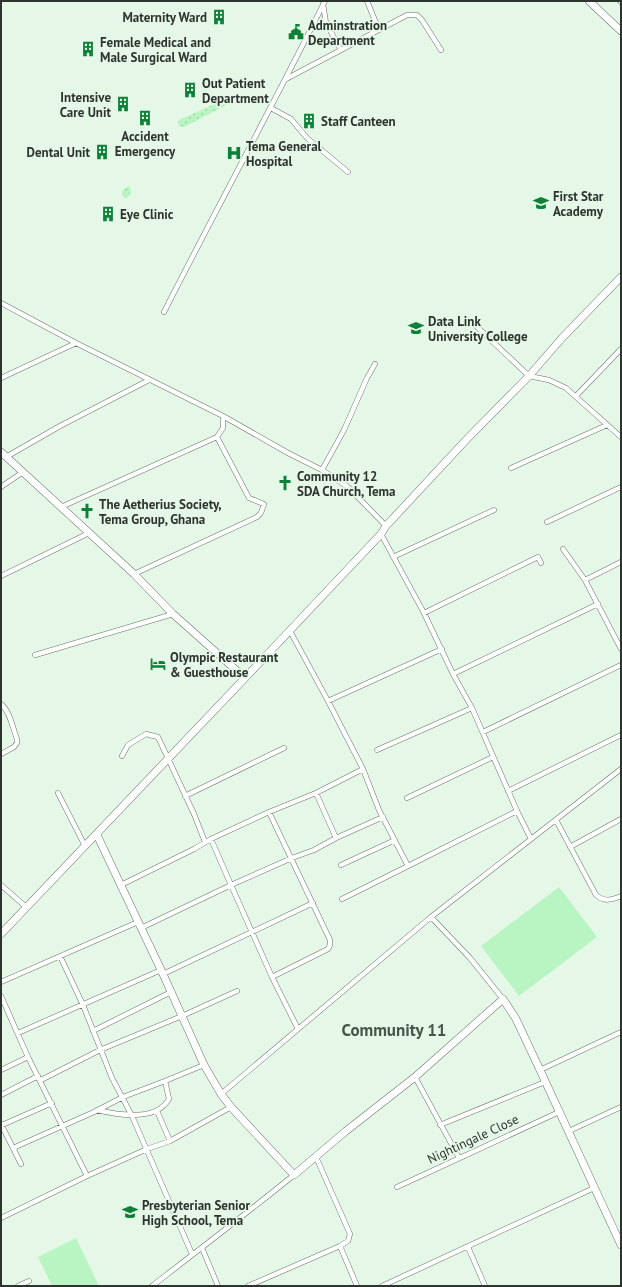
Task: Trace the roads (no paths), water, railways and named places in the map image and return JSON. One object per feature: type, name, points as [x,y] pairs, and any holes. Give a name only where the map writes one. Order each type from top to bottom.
[{"type":"street","points":[[367,1],[379,30]]},
{"type":"street","points":[[589,1],[621,31]]},
{"type":"street","points":[[324,3],[326,22],[341,50]]},
{"type":"street","points":[[164,312],[271,108],[324,3]]},
{"type":"street","points":[[286,79],[407,15],[417,15],[422,20],[441,50]]},
{"type":"street","points":[[271,108],[291,119],[307,138],[348,172]]},
{"type":"street","points":[[1,934],[246,678],[381,534],[386,526],[466,440],[529,376],[562,338],[621,277]]},
{"type":"street","points":[[1,302],[76,343],[224,416],[288,453],[322,470],[348,487],[386,526]]},
{"type":"street","points":[[474,324],[529,376],[549,380],[562,385],[621,437]]},
{"type":"street","points":[[1,378],[76,343]]},
{"type":"street","points":[[576,396],[621,349]]},
{"type":"street","points":[[322,470],[344,430],[367,378],[375,364]]},
{"type":"street","points":[[149,380],[4,454],[134,574],[173,614],[246,678]]},
{"type":"street","points":[[61,507],[217,437],[223,428],[224,416]]},
{"type":"street","points":[[511,468],[608,425]]},
{"type":"street","points":[[134,574],[257,517],[262,513],[264,504],[249,498],[217,437]]},
{"type":"street","points":[[1,487],[23,472]]},
{"type":"street","points":[[547,522],[621,487]]},
{"type":"street","points":[[393,557],[494,510]]},
{"type":"street","points":[[1,576],[89,533]]},
{"type":"street","points":[[381,534],[424,613],[453,674],[472,708],[517,811],[531,839]]},
{"type":"street","points":[[563,550],[585,580],[621,649]]},
{"type":"street","points":[[424,613],[538,557],[541,563]]},
{"type":"street","points":[[585,580],[621,562]]},
{"type":"street","points":[[453,674],[598,604]]},
{"type":"street","points":[[35,655],[173,614]]},
{"type":"street","points":[[290,630],[328,701],[408,866]]},
{"type":"street","points":[[328,701],[442,649]]},
{"type":"street","points":[[483,732],[621,665]]},
{"type":"street","points":[[1,704],[5,708],[17,739],[17,743],[14,748],[1,754]]},
{"type":"street","points":[[378,750],[472,708]]},
{"type":"street","points":[[122,756],[128,745],[146,734],[158,737],[205,842]]},
{"type":"street","points":[[508,791],[621,736]]},
{"type":"street","points":[[185,796],[284,748]]},
{"type":"street","points":[[407,798],[493,757]]},
{"type":"street","points":[[122,885],[211,839],[269,812],[316,793],[362,769]]},
{"type":"street","points":[[221,1094],[431,917],[621,769]]},
{"type":"street","points":[[58,793],[85,846]]},
{"type":"street","points":[[316,793],[336,838]]},
{"type":"street","points":[[342,899],[517,811]]},
{"type":"street","points":[[269,812],[330,940],[328,949],[272,977]]},
{"type":"street","points":[[1,982],[60,956],[140,925],[292,858],[314,850],[336,838],[383,817]]},
{"type":"street","points":[[570,847],[621,819]]},
{"type":"street","points":[[556,820],[596,895],[600,899],[606,900],[621,896]]},
{"type":"street","points":[[97,835],[122,885],[204,1065],[221,1094],[231,1107],[294,1175]]},
{"type":"street","points":[[211,839],[272,977],[298,1028]]},
{"type":"street","points":[[341,865],[396,840]]},
{"type":"street","points":[[1,885],[26,907]]},
{"type":"street","points":[[18,1033],[162,972],[313,903]]},
{"type":"street","points":[[431,917],[470,958],[503,999],[516,1019],[621,1245]]},
{"type":"street","points":[[60,956],[83,1005],[112,1078],[132,1116],[192,1254]]},
{"type":"street","points":[[1,1095],[100,1050],[182,1016],[237,991]]},
{"type":"street","points":[[93,1031],[171,992]]},
{"type":"street","points":[[1,996],[28,1057],[87,1176]]},
{"type":"street","points":[[152,1286],[294,1175],[346,1131],[415,1077],[503,999]]},
{"type":"street","points":[[540,1070],[621,1032]]},
{"type":"street","points":[[1,1070],[28,1057]]},
{"type":"street","points":[[13,1148],[123,1097],[204,1065]]},
{"type":"street","points":[[415,1077],[458,1158]]},
{"type":"street","points":[[97,1110],[132,1116],[156,1111],[166,1105],[169,1099],[165,1081]]},
{"type":"street","points":[[440,1125],[545,1082]]},
{"type":"street","points":[[21,1164],[1,1124],[52,1104]]},
{"type":"street","points":[[1,1218],[87,1176],[147,1149],[170,1141],[231,1107]]},
{"type":"street","points":[[569,1132],[621,1107]]},
{"type":"street","points":[[156,1111],[170,1141]]},
{"type":"street","name":"Nightingale Close","points":[[397,1187],[559,1112]]},
{"type":"street","points":[[248,1286],[340,1246],[348,1241],[350,1234],[316,1157]]},
{"type":"street","points":[[382,1286],[594,1188]]},
{"type":"street","points":[[340,1246],[358,1286]]},
{"type":"street","points":[[468,1247],[485,1286]]},
{"type":"street","points":[[202,1248],[218,1286]]},
{"type":"street","points":[[18,1286],[29,1281]]},
{"type":"place","name":"Maternity Ward","points":[[219,17]]},
{"type":"place","name":"Adminstration Department","points":[[296,32]]},
{"type":"place","name":"Female Medical and Male Surgical Ward","points":[[88,49]]},
{"type":"place","name":"Out Patient Department","points":[[190,90]]},
{"type":"place","name":"Intensive Care Unit","points":[[123,104]]},
{"type":"place","name":"Accident Emergency","points":[[145,118]]},
{"type":"place","name":"Staff Canteen","points":[[309,121]]},
{"type":"place","name":"Dental Unit","points":[[102,152]]},
{"type":"place","name":"Tema General Hospital","points":[[234,153]]},
{"type":"place","name":"First Star Academy","points":[[541,203]]},
{"type":"place","name":"Eye Clinic","points":[[108,214]]},
{"type":"place","name":"Data Link University College","points":[[416,328]]},
{"type":"place","name":"Community 12 SDA Church, Tema","points":[[285,483]]},
{"type":"place","name":"The Aetherius Society, Tema Group, Ghana","points":[[87,511]]},
{"type":"place","name":"Olympic Restaurant & Guesthouse","points":[[158,664]]},
{"type":"place","name":"Presbyterian Senior High School, Tema","points":[[130,1212]]},
{"type":"district","name":"Community 11","points":[[394,1030]]}]
